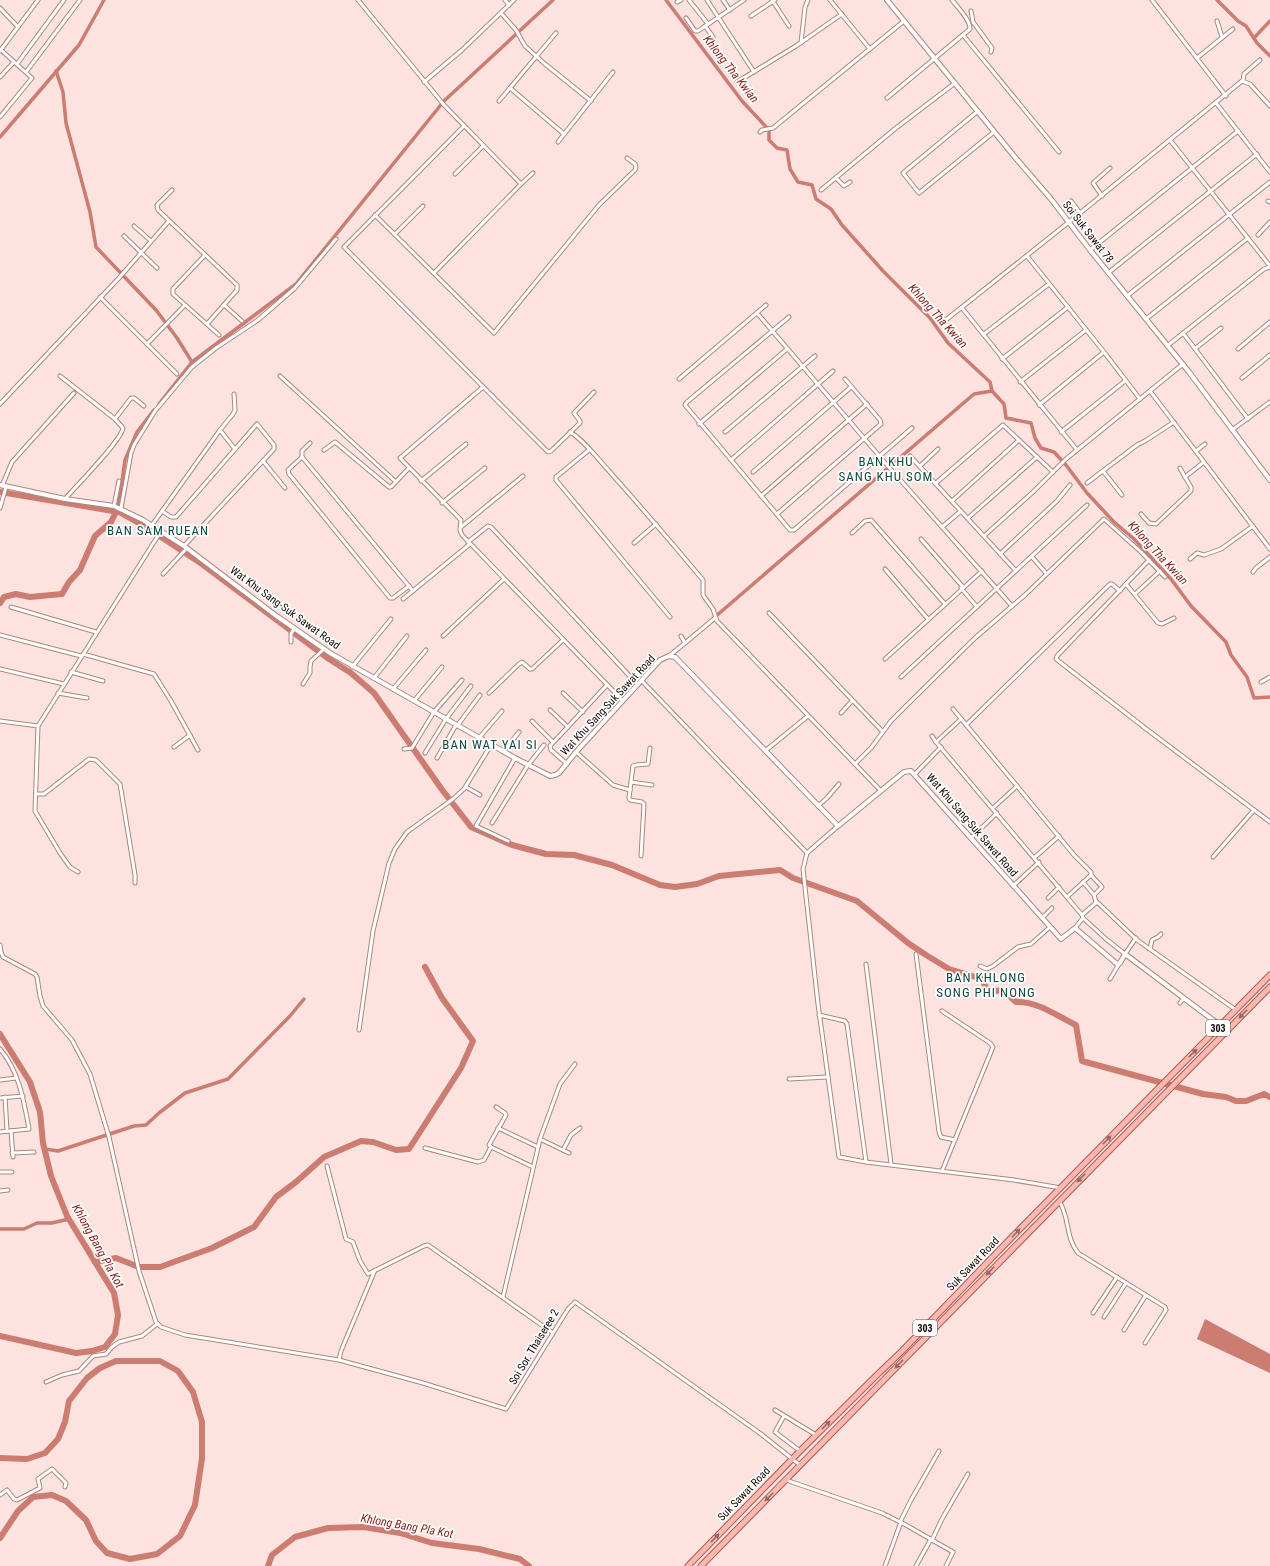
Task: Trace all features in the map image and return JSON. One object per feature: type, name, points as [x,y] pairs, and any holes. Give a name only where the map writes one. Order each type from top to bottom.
[{"type":"main road","name":"Suk Sawat Road","points":[[688,1566],[800,1451],[902,1351],[1270,975]]},
{"type":"main road","name":"Suk Sawat Road","points":[[701,1566],[1270,986]]},
{"type":"street","points":[[0,116],[32,80],[32,76],[1,49],[38,0]]},
{"type":"street","points":[[0,77],[16,63],[64,0]]},
{"type":"street","points":[[26,72],[80,0]]},
{"type":"street","points":[[358,0],[441,102],[521,184]]},
{"type":"street","points":[[505,0],[509,5]]},
{"type":"street","points":[[424,82],[462,50],[514,0]]},
{"type":"street","points":[[677,2],[681,0]]},
{"type":"street","points":[[689,0],[707,25],[712,37]]},
{"type":"street","points":[[707,0],[754,72]]},
{"type":"street","points":[[723,0],[730,10]]},
{"type":"street","points":[[801,43],[805,7],[808,0]]},
{"type":"street","points":[[830,0],[870,49]]},
{"type":"street","name":"Soi Suk Sawat 78","points":[[887,0],[1183,364],[1270,480]]},
{"type":"street","points":[[952,0],[959,8],[971,28]]},
{"type":"street","points":[[1152,0],[1226,96]]},
{"type":"street","points":[[686,18],[697,31],[719,18],[742,1]]},
{"type":"street","points":[[751,16],[774,1],[790,26]]},
{"type":"street","points":[[0,8],[18,27]]},
{"type":"street","points":[[971,11],[971,16],[976,26],[992,48],[991,52]]},
{"type":"street","points":[[500,13],[516,30],[525,46],[591,101]]},
{"type":"street","points":[[737,82],[801,43],[842,14]]},
{"type":"street","points":[[761,131],[770,129],[904,21]]},
{"type":"street","points":[[1218,21],[1222,37]]},
{"type":"street","points":[[887,98],[935,60],[971,28],[976,26]]},
{"type":"street","points":[[1196,58],[1233,29]]},
{"type":"street","points":[[499,101],[556,33]]},
{"type":"street","points":[[963,36],[1059,152]]},
{"type":"street","points":[[1244,81],[1244,74],[1260,60]]},
{"type":"street","points":[[558,142],[613,72]]},
{"type":"street","points":[[947,319],[1244,81]]},
{"type":"street","points":[[1244,81],[1250,84],[1270,106]]},
{"type":"street","points":[[821,190],[896,128],[955,82]]},
{"type":"street","points":[[510,88],[564,134]]},
{"type":"street","points":[[1216,103],[1270,172]]},
{"type":"street","points":[[978,111],[903,173],[920,193],[994,132]]},
{"type":"street","points":[[464,126],[344,247],[548,452],[551,451],[580,422],[574,412],[594,392]]},
{"type":"street","points":[[1090,250],[1238,131]]},
{"type":"street","points":[[1167,346],[1264,268],[1270,267],[1170,140]]},
{"type":"street","points":[[455,174],[483,146]]},
{"type":"street","points":[[1108,273],[1257,154]]},
{"type":"street","points":[[375,215],[492,332],[496,332],[600,205],[634,170],[636,167],[635,164],[627,158]]},
{"type":"street","points":[[1102,196],[1093,182],[1110,168]]},
{"type":"street","points":[[434,273],[533,173]]},
{"type":"street","points":[[836,178],[844,186],[850,182]]},
{"type":"street","points":[[1127,296],[1270,182]]},
{"type":"street","points":[[172,190],[157,206],[158,210],[237,286],[237,290],[207,324]]},
{"type":"street","points":[[1071,201],[1080,213]]},
{"type":"street","points":[[395,234],[423,206]]},
{"type":"street","points":[[0,404],[118,278],[169,221]]},
{"type":"street","points":[[1258,235],[1270,222]]},
{"type":"street","points":[[134,226],[151,241]]},
{"type":"street","points":[[124,236],[157,268]]},
{"type":"street","points":[[1146,319],[1248,238]]},
{"type":"street","points":[[118,507],[134,446],[159,406],[192,367],[216,348],[258,320],[295,288],[336,239]]},
{"type":"street","points":[[204,255],[172,291],[174,296],[220,335]]},
{"type":"street","points":[[1027,256],[1140,399]]},
{"type":"street","points":[[984,334],[1049,284]]},
{"type":"street","points":[[100,297],[177,374]]},
{"type":"street","points":[[147,344],[185,305]]},
{"type":"street","points":[[224,305],[242,322]]},
{"type":"street","points":[[680,379],[766,306]]},
{"type":"street","points":[[1002,359],[1068,307]]},
{"type":"street","points":[[962,308],[984,334],[1020,382],[1077,450]]},
{"type":"street","points":[[757,313],[890,469],[998,588],[1012,606]]},
{"type":"street","points":[[789,317],[685,405],[790,530],[793,531],[912,428]]},
{"type":"street","points":[[1238,349],[1270,322]]},
{"type":"street","points":[[1196,348],[1222,328]]},
{"type":"street","points":[[1020,382],[1086,330]]},
{"type":"street","points":[[1184,333],[1248,419]]},
{"type":"street","points":[[700,424],[787,349]]},
{"type":"street","points":[[1039,405],[1104,352]]},
{"type":"street","points":[[1242,378],[1270,355]]},
{"type":"street","points":[[725,432],[815,356]]},
{"type":"street","points":[[984,536],[1033,492],[1059,465],[1183,364]]},
{"type":"street","points":[[731,460],[833,371]]},
{"type":"street","points":[[60,376],[115,419],[123,428],[120,436],[98,463],[65,499]]},
{"type":"street","points":[[280,376],[396,482]]},
{"type":"street","points":[[777,514],[880,424],[881,422],[867,404],[845,379]]},
{"type":"street","points":[[1061,432],[1125,381]]},
{"type":"street","points":[[483,387],[400,458],[442,503],[461,520],[460,533],[469,543],[623,701]]},
{"type":"street","points":[[752,472],[852,387]]},
{"type":"street","points":[[1150,391],[1270,549]]},
{"type":"street","points":[[0,508],[3,487],[12,462],[74,393]]},
{"type":"street","points":[[152,525],[220,430],[235,412],[234,394]]},
{"type":"street","points":[[115,419],[131,398],[134,398],[144,406]]},
{"type":"street","points":[[1232,430],[1270,402]]},
{"type":"street","points":[[761,496],[867,404]]},
{"type":"street","points":[[1087,483],[1137,445],[1174,422]]},
{"type":"street","points":[[162,511],[171,517],[176,516],[256,424],[274,447],[163,574]]},
{"type":"street","points":[[936,483],[1002,425],[1005,426],[1053,472]]},
{"type":"street","points":[[220,430],[234,448]]},
{"type":"street","points":[[570,432],[590,450],[656,524],[703,580],[703,595],[714,611],[715,618],[880,791]]},
{"type":"street","points":[[952,501],[1019,440]]},
{"type":"street","points":[[324,450],[335,442],[389,487],[409,468]]},
{"type":"street","points":[[310,443],[302,451],[302,457],[413,591]]},
{"type":"street","points":[[421,481],[466,444]]},
{"type":"street","points":[[1196,451],[1205,444]]},
{"type":"street","points":[[920,466],[938,449]]},
{"type":"street","points":[[590,450],[556,477],[556,480],[670,617]]},
{"type":"street","points":[[910,456],[1016,572]]},
{"type":"street","points":[[302,457],[288,470],[289,474],[334,532],[390,598],[393,598],[409,586]]},
{"type":"street","points":[[968,518],[1037,457]]},
{"type":"street","points":[[263,461],[285,488]]},
{"type":"street","points":[[1185,477],[1204,462]]},
{"type":"street","points":[[442,503],[485,468]]},
{"type":"street","points":[[1141,514],[1150,523],[1156,524],[1191,492],[1191,487],[1180,468]]},
{"type":"street","points":[[1103,470],[1122,495]]},
{"type":"street","points":[[461,527],[523,476]]},
{"type":"street","points":[[118,507],[119,481]]},
{"type":"street","points":[[1000,554],[1057,501],[1070,485]]},
{"type":"street","name":"Wat Khu Sang-Suk Sawat Road","points":[[3,487],[118,507],[152,525],[159,532],[292,631],[504,752],[552,776],[557,775],[660,660],[669,656],[675,657],[838,826],[904,772],[911,771],[1062,939],[1075,928]]},
{"type":"street","points":[[901,677],[1087,506]]},
{"type":"street","points":[[942,527],[961,511]]},
{"type":"street","points":[[855,764],[899,712],[961,651],[1012,606],[1104,519],[1149,560],[1165,577]]},
{"type":"street","points":[[852,533],[865,521],[871,520],[945,604]]},
{"type":"street","points":[[634,543],[656,524]]},
{"type":"street","points":[[403,599],[488,526],[491,527],[638,685]]},
{"type":"street","points":[[1190,559],[1197,553],[1204,555],[1221,549],[1253,526]]},
{"type":"street","points":[[78,872],[74,870],[60,853],[37,816],[34,807],[36,794],[38,726],[159,532]]},
{"type":"street","points":[[921,540],[977,607]]},
{"type":"street","points":[[1032,556],[1046,573]]},
{"type":"street","points":[[1253,572],[1270,557]]},
{"type":"street","points":[[1149,560],[1057,656],[1056,659],[1269,821],[1270,817]]},
{"type":"street","points":[[885,569],[928,620]]},
{"type":"street","points":[[885,659],[982,571]]},
{"type":"street","points":[[1135,594],[1160,571]]},
{"type":"street","points":[[443,636],[504,579]]},
{"type":"street","points":[[966,725],[1110,584],[1120,591]]},
{"type":"street","points":[[1126,584],[1158,623],[1162,624],[1174,618]]},
{"type":"street","points":[[11,607],[96,632]]},
{"type":"street","points":[[769,613],[883,732]]},
{"type":"street","points":[[669,656],[715,618]]},
{"type":"street","points":[[352,666],[392,619]]},
{"type":"street","points":[[291,642],[292,631]]},
{"type":"street","points":[[0,635],[154,674],[198,750]]},
{"type":"street","points":[[373,678],[407,636]]},
{"type":"street","points":[[681,636],[685,643]]},
{"type":"street","points":[[489,693],[519,664],[522,662],[532,669],[563,640]]},
{"type":"street","points":[[303,684],[310,673],[311,661],[323,650]]},
{"type":"street","points":[[393,689],[426,650]]},
{"type":"street","points":[[414,701],[442,667]]},
{"type":"street","points":[[0,669],[64,684]]},
{"type":"street","points":[[71,672],[103,681]]},
{"type":"street","points":[[1261,682],[1270,677]]},
{"type":"street","points":[[404,749],[413,747],[434,712],[462,680]]},
{"type":"street","points":[[642,681],[806,853]]},
{"type":"street","points":[[567,764],[550,749],[550,746],[608,685]]},
{"type":"street","points":[[425,753],[446,719],[472,686]]},
{"type":"street","points":[[58,693],[87,698]]},
{"type":"street","points":[[563,693],[583,712]]},
{"type":"street","points":[[437,758],[457,725],[480,695]]},
{"type":"street","points":[[841,713],[852,701]]},
{"type":"street","points":[[953,709],[1091,872],[1091,875],[1102,887],[1094,895]]},
{"type":"street","points":[[550,710],[568,727]]},
{"type":"street","points":[[479,738],[502,711]]},
{"type":"street","points":[[765,751],[808,716]]},
{"type":"street","points":[[936,742],[961,719]]},
{"type":"street","points":[[0,721],[38,726]]},
{"type":"street","points":[[532,721],[553,742]]},
{"type":"street","points":[[504,752],[519,732]]},
{"type":"street","points":[[174,747],[190,735]]},
{"type":"street","points":[[932,736],[1083,916],[1125,954],[1221,1026]]},
{"type":"street","points":[[358,1030],[373,930],[392,854],[400,840],[407,832],[453,799],[466,786],[492,745]]},
{"type":"street","points":[[492,822],[528,765],[544,746]]},
{"type":"street","points":[[915,774],[941,747]]},
{"type":"street","points":[[641,856],[644,804],[642,802],[630,800],[630,790],[634,766],[648,764],[650,748]]},
{"type":"street","points":[[576,752],[614,785],[630,790]]},
{"type":"street","points":[[508,841],[476,826],[515,758]]},
{"type":"street","points":[[36,794],[44,794],[89,759],[96,760],[120,784],[135,883]]},
{"type":"street","points":[[631,782],[652,785]]},
{"type":"street","points":[[818,806],[839,784]]},
{"type":"street","points":[[466,786],[480,795]]},
{"type":"street","points":[[993,808],[1017,786]]},
{"type":"street","points":[[1213,857],[1254,810]]},
{"type":"street","points":[[971,838],[997,813]]},
{"type":"street","points":[[838,826],[806,853],[803,862],[803,879],[819,1014],[839,1157],[866,1162],[1014,1180],[1061,1188]]},
{"type":"street","points":[[1035,857],[1059,836]]},
{"type":"street","points":[[1013,886],[1039,862]]},
{"type":"street","points":[[1067,896],[1091,875]]},
{"type":"street","points":[[1083,882],[1094,895],[1096,902],[1136,938],[1236,1010]]},
{"type":"street","points":[[1048,898],[1059,887]]},
{"type":"street","points":[[1096,902],[1083,916],[1075,928],[1119,964]]},
{"type":"street","points":[[1042,918],[1052,908]]},
{"type":"street","points":[[980,966],[987,969],[993,966],[1018,947],[1031,944],[1050,927]]},
{"type":"street","points":[[1150,949],[1152,940],[1161,934]]},
{"type":"street","points":[[1110,979],[1136,938]]},
{"type":"street","points":[[0,945],[0,952],[3,957],[35,974],[44,1006],[72,1040],[90,1074],[109,1138],[138,1271],[157,1324],[185,1336],[339,1360],[341,1351],[375,1270]]},
{"type":"street","points":[[916,954],[939,1132],[941,1137],[955,1140]]},
{"type":"street","points":[[866,964],[891,1164]]},
{"type":"street","points":[[1180,1003],[1184,998]]},
{"type":"street","points":[[942,1012],[990,1043],[993,1047],[942,1171]]},
{"type":"street","points":[[819,1014],[845,1021],[847,1024],[866,1162]]},
{"type":"street","points":[[0,1049],[4,1053],[23,1096],[29,1129],[0,1132]]},
{"type":"street","points":[[503,1297],[540,1139],[560,1084],[575,1064]]},
{"type":"street","points":[[789,1079],[828,1077]]},
{"type":"street","points":[[0,1080],[16,1078]]},
{"type":"street","points":[[0,1098],[23,1096]]},
{"type":"street","points":[[5,1097],[7,1131]]},
{"type":"street","points":[[425,1148],[478,1162],[484,1160],[491,1147],[489,1145],[506,1113],[496,1107]]},
{"type":"street","points":[[498,1128],[538,1147]]},
{"type":"street","points":[[563,1150],[571,1135],[580,1128]]},
{"type":"street","points":[[11,1131],[12,1155],[34,1152]]},
{"type":"street","points":[[540,1139],[569,1153]]},
{"type":"street","points":[[491,1147],[533,1167]]},
{"type":"street","points":[[327,1166],[346,1239],[353,1242],[360,1261],[368,1274],[424,1246],[428,1246],[554,1333]]},
{"type":"street","points":[[0,1172],[12,1172]]},
{"type":"street","points":[[0,1191],[8,1190]]},
{"type":"street","points":[[1059,1201],[1066,1214],[1070,1238],[1074,1248],[1165,1307],[1166,1310],[1145,1343]]},
{"type":"street","points":[[1093,1313],[1117,1277]]},
{"type":"street","points":[[1104,1316],[1126,1283]]},
{"type":"street","points":[[1124,1330],[1146,1295]]},
{"type":"street","name":"Soi Sor. Thaiseree 2","points":[[339,1360],[423,1383],[506,1409],[568,1309],[573,1303],[577,1303],[761,1434],[800,1465]]},
{"type":"street","points":[[46,1382],[62,1375],[79,1371],[93,1356],[106,1354],[119,1342],[142,1336],[157,1324]]},
{"type":"street","points":[[775,1410],[816,1435]]},
{"type":"street","points":[[775,1432],[784,1416]]},
{"type":"street","points":[[770,1429],[800,1451]]},
{"type":"street","points":[[885,1566],[901,1522],[911,1500],[939,1451]]},
{"type":"street","points":[[0,1496],[7,1490],[15,1500],[17,1500],[40,1488],[38,1479],[52,1469],[66,1483],[64,1486]]},
{"type":"street","points":[[916,1566],[968,1474]]},
{"type":"street","points":[[786,1480],[877,1511],[901,1522],[953,1552],[946,1566]]},
{"type":"shaded area","points":[[1205,1319],[1270,1354],[1270,1373],[1197,1339]]},
{"type":"waterway","points":[[0,137],[79,45],[104,0]]},
{"type":"waterway","points":[[159,404],[192,362],[296,284],[444,101],[553,0]]},
{"type":"waterway","name":"Khlong Tha Kwian","points":[[666,0],[742,101],[769,130],[769,140],[777,148],[787,150],[790,169],[798,182],[812,185],[816,199],[831,209],[842,225],[883,271],[930,318],[948,343],[990,382],[992,391],[1004,404],[1006,418],[1031,423],[1035,438],[1041,448],[1054,452],[1087,493],[1114,522],[1134,539],[1171,579],[1191,606],[1226,642],[1231,655],[1247,677],[1254,698],[1270,697]]},
{"type":"waterway","points":[[1217,0],[1238,21],[1246,26],[1257,43],[1270,56]]},
{"type":"waterway","points":[[1254,38],[1270,21]]},
{"type":"waterway","points":[[56,71],[63,92],[66,123],[90,212],[96,247],[156,310],[177,338],[192,362]]},
{"type":"waterway","points":[[716,616],[974,394],[992,391]]},
{"type":"waterway","points":[[116,512],[125,460],[137,432],[154,410]]},
{"type":"waterway","points":[[0,492],[119,512],[146,527],[202,564],[329,659],[351,673],[374,693],[443,791],[471,827],[512,845],[546,854],[574,855],[612,865],[660,885],[675,887],[697,884],[719,876],[780,870],[793,878],[857,901],[908,943],[926,955],[949,969],[982,979],[988,992],[1003,990],[1016,1002],[1024,1002],[1040,1006],[1076,1025],[1082,1061],[1203,1094],[1226,1097],[1236,1101],[1246,1101],[1264,1094],[1270,1097]]},
{"type":"waterway","points":[[0,603],[4,597],[16,594],[30,597],[62,594],[69,582],[80,570],[95,536],[111,522],[116,512]]},
{"type":"waterway","points":[[95,1262],[116,1258],[139,1267],[160,1267],[212,1248],[254,1227],[276,1197],[296,1182],[324,1157],[361,1141],[373,1142],[396,1150],[409,1149],[461,1068],[473,1041],[442,998],[425,967]]},
{"type":"waterway","points":[[45,1149],[58,1151],[134,1126],[146,1125],[185,1093],[228,1079],[290,1016],[304,999]]},
{"type":"waterway","name":"Khlong Bang Pla Kot","points":[[0,1034],[30,1082],[40,1112],[43,1143],[51,1176],[67,1216],[114,1293],[118,1315],[115,1334],[105,1347],[92,1351],[76,1353],[0,1336]]},
{"type":"waterway","points":[[0,1229],[24,1229],[37,1223],[52,1223],[69,1219]]},
{"type":"waterway","name":"Khlong Bang Pla Kot","points":[[0,1458],[27,1459],[45,1453],[58,1439],[65,1422],[69,1401],[87,1378],[100,1368],[116,1361],[160,1361],[178,1371],[193,1392],[202,1422],[202,1458],[195,1505],[180,1536],[157,1554],[130,1559],[107,1553],[96,1541],[86,1520],[66,1501],[52,1495],[33,1497],[18,1511],[0,1538]]},
{"type":"waterway","name":"Khlong Bang Pla Kot","points":[[268,1566],[272,1555],[295,1537],[328,1528],[364,1527],[400,1533],[432,1543],[479,1549],[520,1559],[529,1566]]},
{"type":"district","name":"BAN KHU SANG KHU SOM","points":[[886,468]]},
{"type":"district","name":"BAN SAM RUEAN","points":[[158,530]]},
{"type":"district","name":"BAN WAT YAI SI","points":[[490,744]]},
{"type":"district","name":"BAN KHLONG SONG PHI NONG","points":[[986,984]]}]
